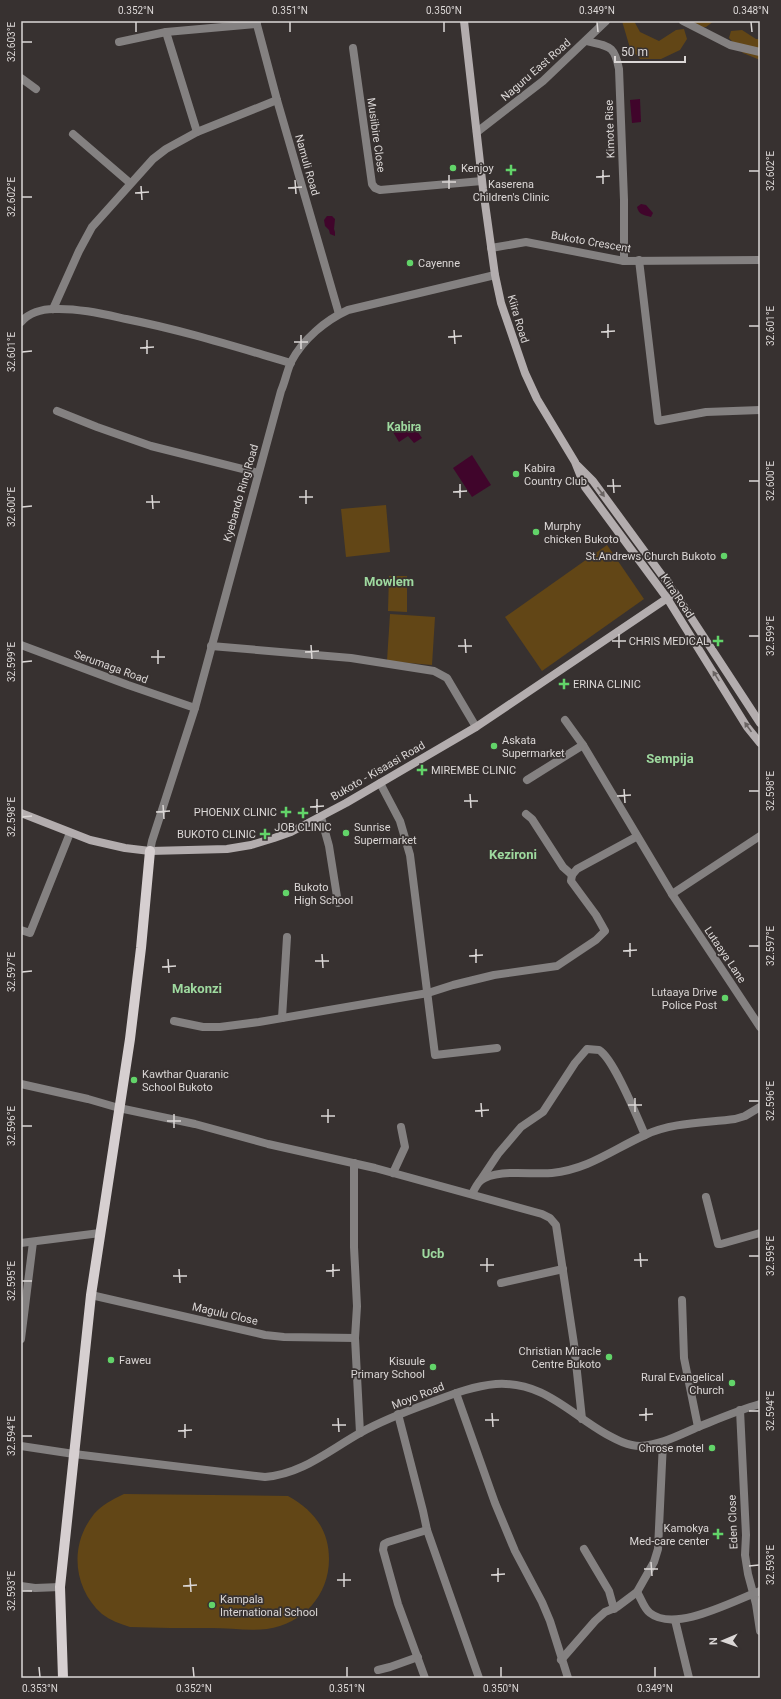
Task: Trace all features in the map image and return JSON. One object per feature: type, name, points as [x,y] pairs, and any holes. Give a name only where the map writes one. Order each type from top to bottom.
[{"type":"main road","points":[[464,21],[482,185]]},
{"type":"main road","name":"Kiira Road","points":[[482,185],[493,264],[501,303],[525,372],[541,406],[575,462],[585,487],[667,598],[748,727],[760,743]]},
{"type":"main road","name":"Kiira Road","points":[[575,462],[593,481],[675,593],[760,723]]},
{"type":"main road","name":"Bukoto - Kisaasi Road","points":[[21,813],[70,833],[116,846],[150,851],[227,849],[243,847],[280,836],[321,817],[476,727],[675,593]]},
{"type":"main road","points":[[63,1678],[60,1587],[91,1295],[141,948],[150,851]]},
{"type":"street","name":"Naguru East Road","points":[[477,132],[543,81],[606,21]]},
{"type":"street","points":[[683,21],[730,44],[760,52]]},
{"type":"street","points":[[119,42],[166,32],[256,22]]},
{"type":"street","name":"Namuli Road","points":[[256,22],[339,314]]},
{"type":"street","points":[[166,32],[197,132]]},
{"type":"street","name":"Kimote Rise","points":[[586,40],[609,47],[616,54],[619,69],[624,200],[624,261]]},
{"type":"street","name":"Musiibire Close","points":[[353,48],[373,187],[380,190],[482,185]]},
{"type":"street","points":[[21,78],[36,90]]},
{"type":"street","points":[[53,309],[92,227],[130,183],[160,153],[197,132],[277,100]]},
{"type":"street","points":[[73,134],[130,183]]},
{"type":"street","name":"Bukoto Crescent","points":[[491,248],[526,242],[624,261],[760,260]]},
{"type":"street","points":[[639,260],[658,421],[706,412],[760,410]]},
{"type":"street","name":"Kyebando Ring Road","points":[[150,851],[152,840],[195,708],[258,473],[291,363],[296,353],[331,319],[348,310],[495,275]]},
{"type":"street","points":[[22,320],[38,311],[53,309],[96,313],[151,324],[291,363]]},
{"type":"street","points":[[58,411],[97,427],[151,446],[258,473]]},
{"type":"street","name":"Serumaga Road","points":[[21,645],[121,683],[195,708]]},
{"type":"street","points":[[211,646],[351,658],[434,670],[447,678],[476,727]]},
{"type":"street","name":"Lutaaya Lane","points":[[565,720],[583,745],[636,837],[672,894],[760,1027]]},
{"type":"street","points":[[527,780],[583,745]]},
{"type":"street","points":[[380,783],[396,812],[407,842],[435,1055],[497,1048]]},
{"type":"street","points":[[526,814],[532,819],[563,867],[572,875]]},
{"type":"street","points":[[321,817],[330,852],[338,903]]},
{"type":"street","points":[[21,930],[30,933],[70,833]]},
{"type":"street","points":[[672,894],[760,836]]},
{"type":"street","points":[[174,1021],[204,1027],[220,1027],[428,993],[452,985],[494,975],[557,966],[604,933],[604,928],[571,881],[572,875],[577,869],[636,837]]},
{"type":"street","points":[[282,1018],[286,937]]},
{"type":"street","points":[[472,1194],[498,1154],[521,1126],[543,1112],[575,1063],[587,1049],[599,1050],[606,1058],[622,1083],[645,1135]]},
{"type":"street","points":[[21,1084],[88,1099],[119,1108],[195,1124],[268,1144],[354,1163],[472,1194],[542,1214],[550,1218],[556,1225],[574,1344],[582,1419]]},
{"type":"street","points":[[480,1181],[501,1174],[551,1173],[568,1170],[602,1159],[645,1135],[674,1126],[740,1118],[760,1107]]},
{"type":"street","points":[[393,1173],[405,1147],[401,1127]]},
{"type":"street","points":[[354,1163],[354,1247],[357,1306],[355,1338],[360,1432]]},
{"type":"street","points":[[706,1197],[718,1244],[760,1233]]},
{"type":"street","points":[[21,1243],[100,1233]]},
{"type":"street","points":[[21,1339],[33,1242]]},
{"type":"street","points":[[501,1283],[562,1269]]},
{"type":"street","name":"Magulu Close","points":[[91,1295],[265,1334],[284,1337],[355,1338]]},
{"type":"street","points":[[682,1300],[684,1358],[698,1427]]},
{"type":"street","name":"Moyo Road","points":[[21,1446],[74,1454],[265,1477],[282,1476],[296,1470],[318,1459],[360,1432],[398,1414],[456,1393],[476,1387],[496,1384],[521,1386],[542,1392],[611,1437],[629,1444],[641,1446],[663,1442],[740,1410],[760,1404]]},
{"type":"street","points":[[456,1393],[495,1503],[515,1551],[542,1602],[550,1621],[567,1678]]},
{"type":"street","name":"Eden Close","points":[[740,1410],[746,1535],[745,1555],[748,1574],[757,1592],[760,1631]]},
{"type":"street","points":[[398,1414],[422,1505],[427,1530],[479,1678]]},
{"type":"street","points":[[561,1660],[595,1621],[605,1612],[614,1609],[637,1592],[654,1562],[658,1549],[663,1442]]},
{"type":"street","points":[[425,1678],[398,1604],[383,1550],[384,1544],[388,1542],[427,1530]]},
{"type":"street","points":[[584,1549],[609,1590],[614,1609]]},
{"type":"street","points":[[21,1586],[35,1588],[60,1587]]},
{"type":"street","points":[[637,1592],[649,1612],[656,1617],[665,1620],[675,1620],[691,1617],[757,1592]]},
{"type":"street","points":[[675,1620],[689,1678]]},
{"type":"street","points":[[378,1670],[418,1657]]},
{"type":"shaded area","points":[[622,21],[634,21],[640,32],[659,41],[676,30],[684,29],[687,39],[680,50],[661,59],[640,59],[630,48]]},
{"type":"shaded area","points":[[685,21],[714,21],[706,27],[689,27]]},
{"type":"shaded area","points":[[742,30],[756,39],[760,39],[760,60],[743,53],[729,38],[731,31]]},
{"type":"shaded area","points":[[640,99],[641,122],[632,123],[630,100]]},
{"type":"shaded area","points":[[641,204],[646,205],[653,213],[651,217],[639,212],[637,207]]},
{"type":"shaded area","points":[[327,216],[332,216],[335,219],[335,236],[330,234],[329,230],[325,226],[324,220]]},
{"type":"shaded area","points":[[410,421],[422,438],[414,443],[408,436],[399,442],[393,432]]},
{"type":"shaded area","points":[[472,455],[491,485],[472,497],[453,468]]},
{"type":"shaded area","points":[[386,505],[390,552],[346,557],[341,509]]},
{"type":"shaded area","points":[[607,545],[644,599],[542,671],[505,617]]},
{"type":"shaded area","points":[[389,576],[407,576],[407,612],[388,611]]},
{"type":"shaded area","points":[[390,614],[435,617],[432,665],[387,661]]},
{"type":"shaded area","points":[[124,1494],[288,1496],[297,1501],[312,1514],[323,1530],[326,1538],[329,1559],[328,1572],[319,1596],[312,1606],[292,1621],[267,1629],[253,1630],[130,1627],[115,1622],[102,1614],[92,1604],[85,1592],[80,1579],[78,1552],[86,1526],[94,1514],[108,1502]]},
{"type":"place","name":"Kenjoy","points":[[453,168]]},
{"type":"place","name":"Kaserena Children's Clinic","points":[[511,170]]},
{"type":"place","name":"Cayenne","points":[[410,263]]},
{"type":"place","name":"Kabira Country Club","points":[[516,474]]},
{"type":"place","name":"Murphy chicken Bukoto","points":[[536,532]]},
{"type":"place","name":"St.Andrews Church Bukoto","points":[[724,556]]},
{"type":"place","name":"CHRIS MEDICAL","points":[[718,641]]},
{"type":"place","name":"ERINA CLINIC","points":[[564,684]]},
{"type":"place","name":"Askata Supermarket","points":[[494,746]]},
{"type":"place","name":"MIREMBE CLINIC","points":[[422,770]]},
{"type":"place","name":"PHOENIX CLINIC","points":[[286,812]]},
{"type":"place","name":"JOB CLINIC","points":[[303,813]]},
{"type":"place","name":"Sunrise Supermarket","points":[[346,833]]},
{"type":"place","name":"BUKOTO CLINIC","points":[[265,834]]},
{"type":"place","name":"Bukoto High School","points":[[286,893]]},
{"type":"place","name":"Lutaaya Drive Police Post","points":[[725,998]]},
{"type":"place","name":"Kawthar Quaranic School Bukoto","points":[[134,1080]]},
{"type":"place","name":"Christian Miracle Centre Bukoto","points":[[609,1357]]},
{"type":"place","name":"Faweu","points":[[111,1360]]},
{"type":"place","name":"Kisuule Primary School","points":[[433,1367]]},
{"type":"place","name":"Rural Evangelical Church","points":[[732,1383]]},
{"type":"place","name":"Chrose motel","points":[[712,1448]]},
{"type":"place","name":"Kamokya Med-care center","points":[[718,1534]]},
{"type":"place","name":"Kampala International School","points":[[212,1605]]},
{"type":"district","name":"Kabira","points":[[404,427]]},
{"type":"district","name":"Mowlem","points":[[389,581]]},
{"type":"district","name":"Sempija","points":[[670,758]]},
{"type":"district","name":"Kezironi","points":[[513,854]]},
{"type":"district","name":"Makonzi","points":[[197,988]]},
{"type":"district","name":"Ucb","points":[[433,1253]]}]
